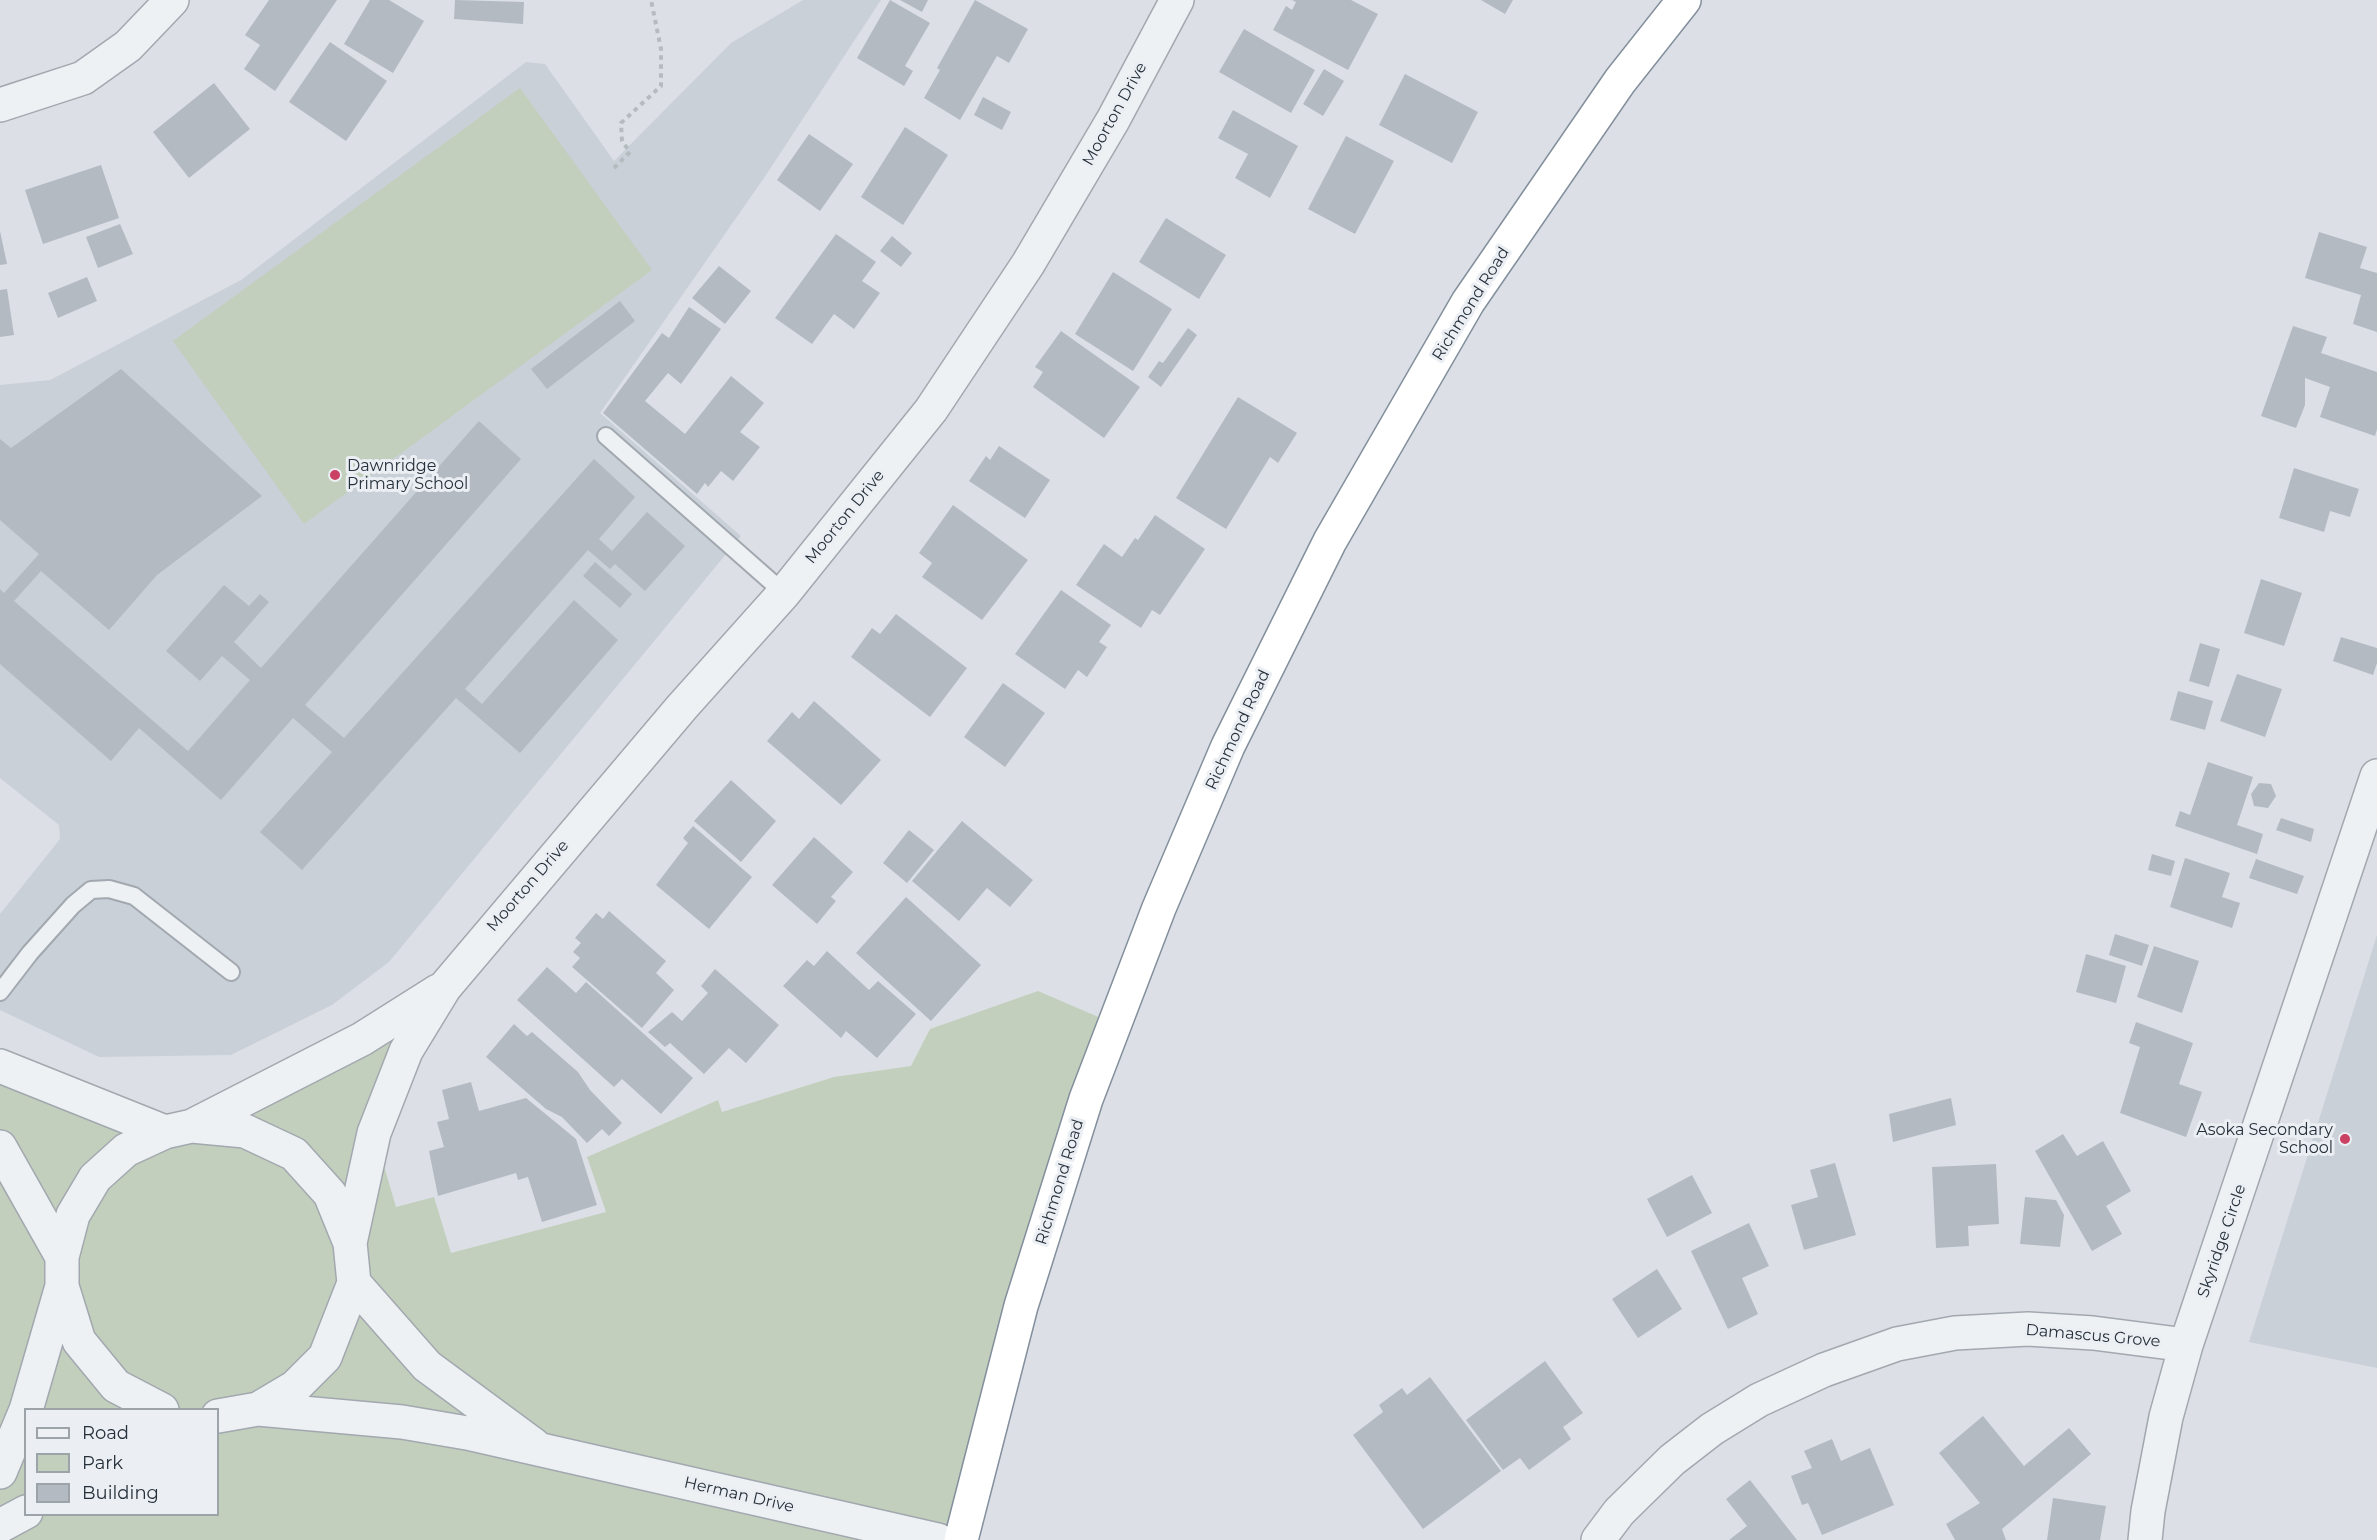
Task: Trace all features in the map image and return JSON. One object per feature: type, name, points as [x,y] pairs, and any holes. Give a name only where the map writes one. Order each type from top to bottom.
[{"type":"highway","name":"Richmond Road","points":[[961,1540],[969,1502],[1022,1306],[1086,1100],[1159,908],[1228,746],[1330,541],[1468,302],[1620,81],[1684,0]]},
{"type":"street","points":[[0,105],[83,78],[128,46],[172,0]]},
{"type":"street","name":"Moorton Drive","points":[[350,1244],[374,1133],[406,1051],[445,987],[674,716],[784,593],[931,410],[1021,274],[1113,120],[1177,0]]},
{"type":"street","name":"Skyridge Circle","points":[[2145,1540],[2148,1511],[2166,1417],[2186,1345],[2377,776]]},
{"type":"street","name":"Moorton Drive","points":[[62,1271],[73,1215],[94,1178],[126,1150],[178,1129],[362,1039],[445,987]]},
{"type":"street","points":[[0,1066],[178,1129],[245,1131],[294,1154],[330,1194],[350,1244],[354,1283],[325,1357],[295,1387],[258,1409],[220,1418]]},
{"type":"street","points":[[0,1148],[62,1271],[79,1341],[116,1386],[158,1408]]},
{"type":"street","points":[[27,1408],[62,1271]]},
{"type":"street","name":"Herman Drive","points":[[354,1283],[427,1366],[494,1413],[541,1450]]},
{"type":"street","name":"Damascus Grove","points":[[1598,1540],[1619,1512],[1672,1460],[1712,1429],[1759,1401],[1824,1370],[1897,1344],[1955,1333],[2028,1329],[2092,1333],[2186,1345]]},
{"type":"street","name":"Herman Drive","points":[[258,1409],[402,1422],[541,1450],[938,1540]]},
{"type":"street","points":[[0,1472],[24,1415]]},
{"type":"street","points":[[0,1526],[24,1513]]},
{"type":"lane","points":[[606,436],[784,593]]},
{"type":"lane","points":[[0,992],[30,952],[73,905],[91,890],[109,889],[134,896],[231,972]]},
{"type":"path","points":[[614,168],[630,152],[622,141],[621,123],[662,86],[661,49],[651,0]]},
{"type":"shaded area","name":"Dawnridge Primary School","points":[[803,0],[881,0],[764,178],[600,413],[741,536],[389,962],[332,1005],[231,1055],[99,1057],[0,1010],[0,914],[60,839],[59,825],[0,778],[0,385],[50,380],[241,280],[526,62],[545,64],[614,161],[731,43]]},
{"type":"shaded area","name":"Asoka Secondary School","points":[[2377,935],[2377,1368],[2249,1342]]},
{"type":"green space","points":[[520,88],[652,270],[304,524],[173,341]]},
{"type":"green space","points":[[445,985],[375,1135],[396,1207],[434,1197],[451,1253],[606,1212],[587,1157],[718,1100],[722,1112],[834,1077],[911,1066],[930,1029],[1038,991],[1110,1022],[957,1540],[0,1540],[0,1062],[166,1129]]},
{"type":"building","points":[[269,0],[337,0],[275,91],[244,69],[260,45],[245,35]]},
{"type":"building","points":[[370,0],[389,0],[424,21],[393,73],[344,44]]},
{"type":"building","points":[[455,0],[524,2],[523,24],[454,19]]},
{"type":"building","points":[[890,0],[930,23],[905,66],[913,71],[904,86],[857,58]]},
{"type":"building","points":[[900,0],[928,0],[922,12]]},
{"type":"building","points":[[975,0],[1028,29],[1009,63],[997,56],[960,120],[924,98],[940,70],[937,68]]},
{"type":"building","points":[[1292,0],[1351,0],[1378,14],[1348,70],[1273,30],[1286,6],[1292,10],[1296,2]]},
{"type":"building","points":[[1481,0],[1513,0],[1505,14]]},
{"type":"building","points":[[1244,29],[1315,70],[1291,113],[1219,72]]},
{"type":"building","points":[[330,42],[387,81],[346,141],[289,102]]},
{"type":"building","points":[[1324,69],[1344,81],[1323,116],[1303,104]]},
{"type":"building","points":[[1405,74],[1478,112],[1452,163],[1379,125]]},
{"type":"building","points":[[214,83],[250,129],[189,178],[153,132]]},
{"type":"building","points":[[983,97],[1011,112],[1002,130],[974,115]]},
{"type":"building","points":[[1233,110],[1298,146],[1270,198],[1235,178],[1248,154],[1218,138]]},
{"type":"building","points":[[905,127],[948,155],[903,225],[861,197]]},
{"type":"building","points":[[809,134],[853,164],[820,211],[777,180]]},
{"type":"building","points":[[1346,136],[1394,161],[1355,234],[1308,209]]},
{"type":"building","points":[[101,165],[119,218],[43,244],[25,190]]},
{"type":"building","points":[[1166,218],[1226,255],[1199,299],[1139,262]]},
{"type":"building","points":[[120,224],[133,254],[98,268],[86,237]]},
{"type":"building","points":[[0,231],[7,264],[0,265]]},
{"type":"building","points":[[2319,232],[2367,247],[2360,268],[2377,273],[2377,332],[2353,324],[2361,295],[2305,278]]},
{"type":"building","points":[[836,234],[876,262],[862,281],[880,293],[854,329],[834,314],[812,344],[775,318]]},
{"type":"building","points":[[892,236],[912,253],[901,267],[880,251]]},
{"type":"building","points":[[719,266],[751,291],[725,324],[692,298]]},
{"type":"building","points":[[1113,272],[1172,309],[1133,371],[1075,334]]},
{"type":"building","points":[[87,277],[97,301],[58,318],[48,293]]},
{"type":"building","points":[[7,289],[14,335],[0,337],[0,290]]},
{"type":"building","points":[[620,301],[635,321],[547,389],[531,369]]},
{"type":"building","points":[[689,307],[721,329],[681,384],[668,373],[645,401],[685,434],[731,376],[764,403],[740,432],[760,447],[733,481],[721,471],[708,487],[705,483],[697,494],[603,413],[662,333],[669,338]]},
{"type":"building","points":[[2293,326],[2327,337],[2321,353],[2377,372],[2375,436],[2320,417],[2330,387],[2305,378],[2305,405],[2296,428],[2261,416]]},
{"type":"building","points":[[1188,328],[1197,335],[1161,387],[1148,377],[1159,361],[1163,363]]},
{"type":"building","points":[[1061,331],[1140,387],[1104,438],[1033,387],[1043,372],[1035,367]]},
{"type":"building","points":[[121,369],[262,496],[157,575],[109,630],[41,571],[14,601],[188,751],[250,680],[222,656],[200,681],[166,651],[224,585],[249,606],[260,594],[269,602],[234,642],[261,668],[479,421],[521,459],[305,705],[344,738],[594,459],[635,497],[599,539],[612,551],[647,512],[685,546],[645,591],[615,564],[610,569],[588,550],[465,689],[482,704],[574,600],[618,640],[520,753],[456,698],[302,870],[260,832],[332,752],[293,718],[221,800],[139,728],[111,761],[0,664],[0,589],[4,593],[39,554],[0,520],[0,439],[11,448]]},
{"type":"building","points":[[1238,397],[1297,433],[1278,463],[1270,457],[1226,529],[1176,498]]},
{"type":"building","points":[[999,446],[1050,480],[1025,518],[969,481],[986,456],[990,460]]},
{"type":"building","points":[[2294,468],[2359,489],[2350,517],[2330,511],[2324,532],[2279,518]]},
{"type":"building","points":[[953,505],[1028,560],[982,620],[922,577],[932,563],[919,553]]},
{"type":"building","points":[[1155,515],[1205,549],[1160,615],[1152,610],[1141,628],[1076,585],[1104,544],[1122,557],[1135,538],[1138,540]]},
{"type":"building","points":[[595,562],[632,594],[620,608],[583,576]]},
{"type":"building","points":[[2261,579],[2302,593],[2284,646],[2244,633]]},
{"type":"building","points":[[1061,590],[1111,625],[1099,642],[1107,647],[1087,677],[1078,670],[1065,689],[1015,654]]},
{"type":"building","points":[[896,614],[967,668],[930,717],[851,657],[872,628],[880,634]]},
{"type":"building","points":[[2341,637],[2377,648],[2377,663],[2373,675],[2333,661]]},
{"type":"building","points":[[2200,643],[2220,649],[2209,687],[2189,681]]},
{"type":"building","points":[[2237,674],[2282,689],[2265,737],[2220,721]]},
{"type":"building","points":[[1003,683],[1045,713],[1005,767],[964,737]]},
{"type":"building","points":[[2178,691],[2213,701],[2205,730],[2170,720]]},
{"type":"building","points":[[814,701],[881,760],[841,805],[767,741],[792,712],[799,719]]},
{"type":"building","points":[[2208,762],[2253,777],[2237,825],[2263,834],[2257,854],[2175,826],[2180,811],[2190,815]]},
{"type":"building","points":[[731,780],[776,821],[741,862],[694,821]]},
{"type":"building","points":[[2259,783],[2271,784],[2276,796],[2268,808],[2254,806],[2251,794]]},
{"type":"building","points":[[2281,818],[2314,829],[2311,842],[2276,830]]},
{"type":"building","points":[[962,821],[1033,880],[1010,907],[987,888],[959,921],[912,881]]},
{"type":"building","points":[[693,826],[752,877],[709,929],[656,885],[688,843],[683,838]]},
{"type":"building","points":[[909,830],[934,850],[907,883],[883,863]]},
{"type":"building","points":[[814,837],[853,872],[831,897],[836,901],[817,924],[772,885]]},
{"type":"building","points":[[2152,854],[2175,861],[2171,876],[2148,870]]},
{"type":"building","points":[[2185,858],[2230,873],[2222,897],[2240,903],[2232,928],[2170,907]]},
{"type":"building","points":[[2256,859],[2304,876],[2297,894],[2249,878]]},
{"type":"building","points":[[906,897],[981,965],[931,1021],[856,953]]},
{"type":"building","points":[[609,911],[666,961],[656,973],[674,990],[642,1028],[572,967],[580,958],[573,952],[581,943],[575,938],[596,913],[603,919]]},
{"type":"building","points":[[2115,934],[2149,945],[2142,966],[2109,955]]},
{"type":"building","points":[[2154,946],[2199,961],[2182,1013],[2137,997]]},
{"type":"building","points":[[827,951],[869,990],[878,981],[916,1014],[877,1058],[846,1031],[841,1038],[783,986],[807,960],[814,966]]},
{"type":"building","points":[[2086,954],[2126,966],[2116,1003],[2076,992]]},
{"type":"building","points":[[547,967],[576,993],[586,982],[693,1078],[661,1114],[622,1079],[614,1087],[517,1000]]},
{"type":"building","points":[[715,969],[779,1025],[746,1063],[729,1048],[704,1074],[670,1043],[665,1047],[648,1032],[672,1012],[682,1021],[708,993],[701,986]]},
{"type":"building","points":[[2136,1022],[2193,1043],[2179,1084],[2202,1092],[2186,1137],[2120,1113],[2140,1047],[2129,1043]]},
{"type":"building","points":[[514,1024],[527,1036],[532,1032],[578,1072],[590,1090],[622,1123],[609,1136],[602,1129],[587,1143],[562,1117],[546,1109],[486,1057]]},
{"type":"building","points":[[471,1082],[479,1111],[526,1098],[576,1139],[597,1205],[542,1222],[528,1177],[518,1180],[516,1173],[438,1196],[429,1151],[444,1147],[437,1122],[449,1119],[442,1090]]},
{"type":"building","points":[[1951,1098],[1956,1125],[1893,1142],[1889,1114]]},
{"type":"building","points":[[2063,1134],[2077,1156],[2103,1141],[2131,1191],[2106,1206],[2122,1234],[2092,1251],[2035,1151]]},
{"type":"building","points":[[1835,1163],[1856,1235],[1804,1250],[1791,1205],[1818,1197],[1810,1170]]},
{"type":"building","points":[[1996,1164],[1999,1224],[1968,1226],[1969,1246],[1936,1248],[1932,1167]]},
{"type":"building","points":[[1692,1175],[1712,1213],[1667,1237],[1647,1199]]},
{"type":"building","points":[[2025,1197],[2056,1200],[2064,1215],[2060,1247],[2020,1244]]},
{"type":"building","points":[[1749,1223],[1769,1266],[1742,1278],[1758,1314],[1728,1329],[1691,1251]]},
{"type":"building","points":[[1657,1269],[1682,1309],[1638,1338],[1612,1299]]},
{"type":"building","points":[[1545,1361],[1583,1413],[1563,1427],[1571,1439],[1529,1470],[1520,1458],[1503,1470],[1466,1420]]},
{"type":"building","points":[[1430,1377],[1501,1471],[1423,1529],[1353,1435],[1383,1412],[1379,1405],[1402,1388],[1407,1395]]},
{"type":"building","points":[[1983,1416],[2024,1466],[2069,1428],[2091,1454],[2002,1529],[2006,1540],[1955,1540],[1946,1524],[1980,1503],[1939,1453]]},
{"type":"building","points":[[1832,1439],[1841,1461],[1870,1448],[1894,1505],[1822,1535],[1808,1503],[1802,1505],[1791,1476],[1812,1468],[1804,1451]]},
{"type":"building","points":[[1750,1480],[1797,1540],[1729,1540],[1747,1526],[1726,1499]]},
{"type":"building","points":[[2053,1498],[2106,1506],[2100,1540],[2047,1540]]},
{"type":"place","name":"Dawnridge Primary School","points":[[335,475]]},
{"type":"place","name":"Asoka Secondary School","points":[[2345,1139]]}]
